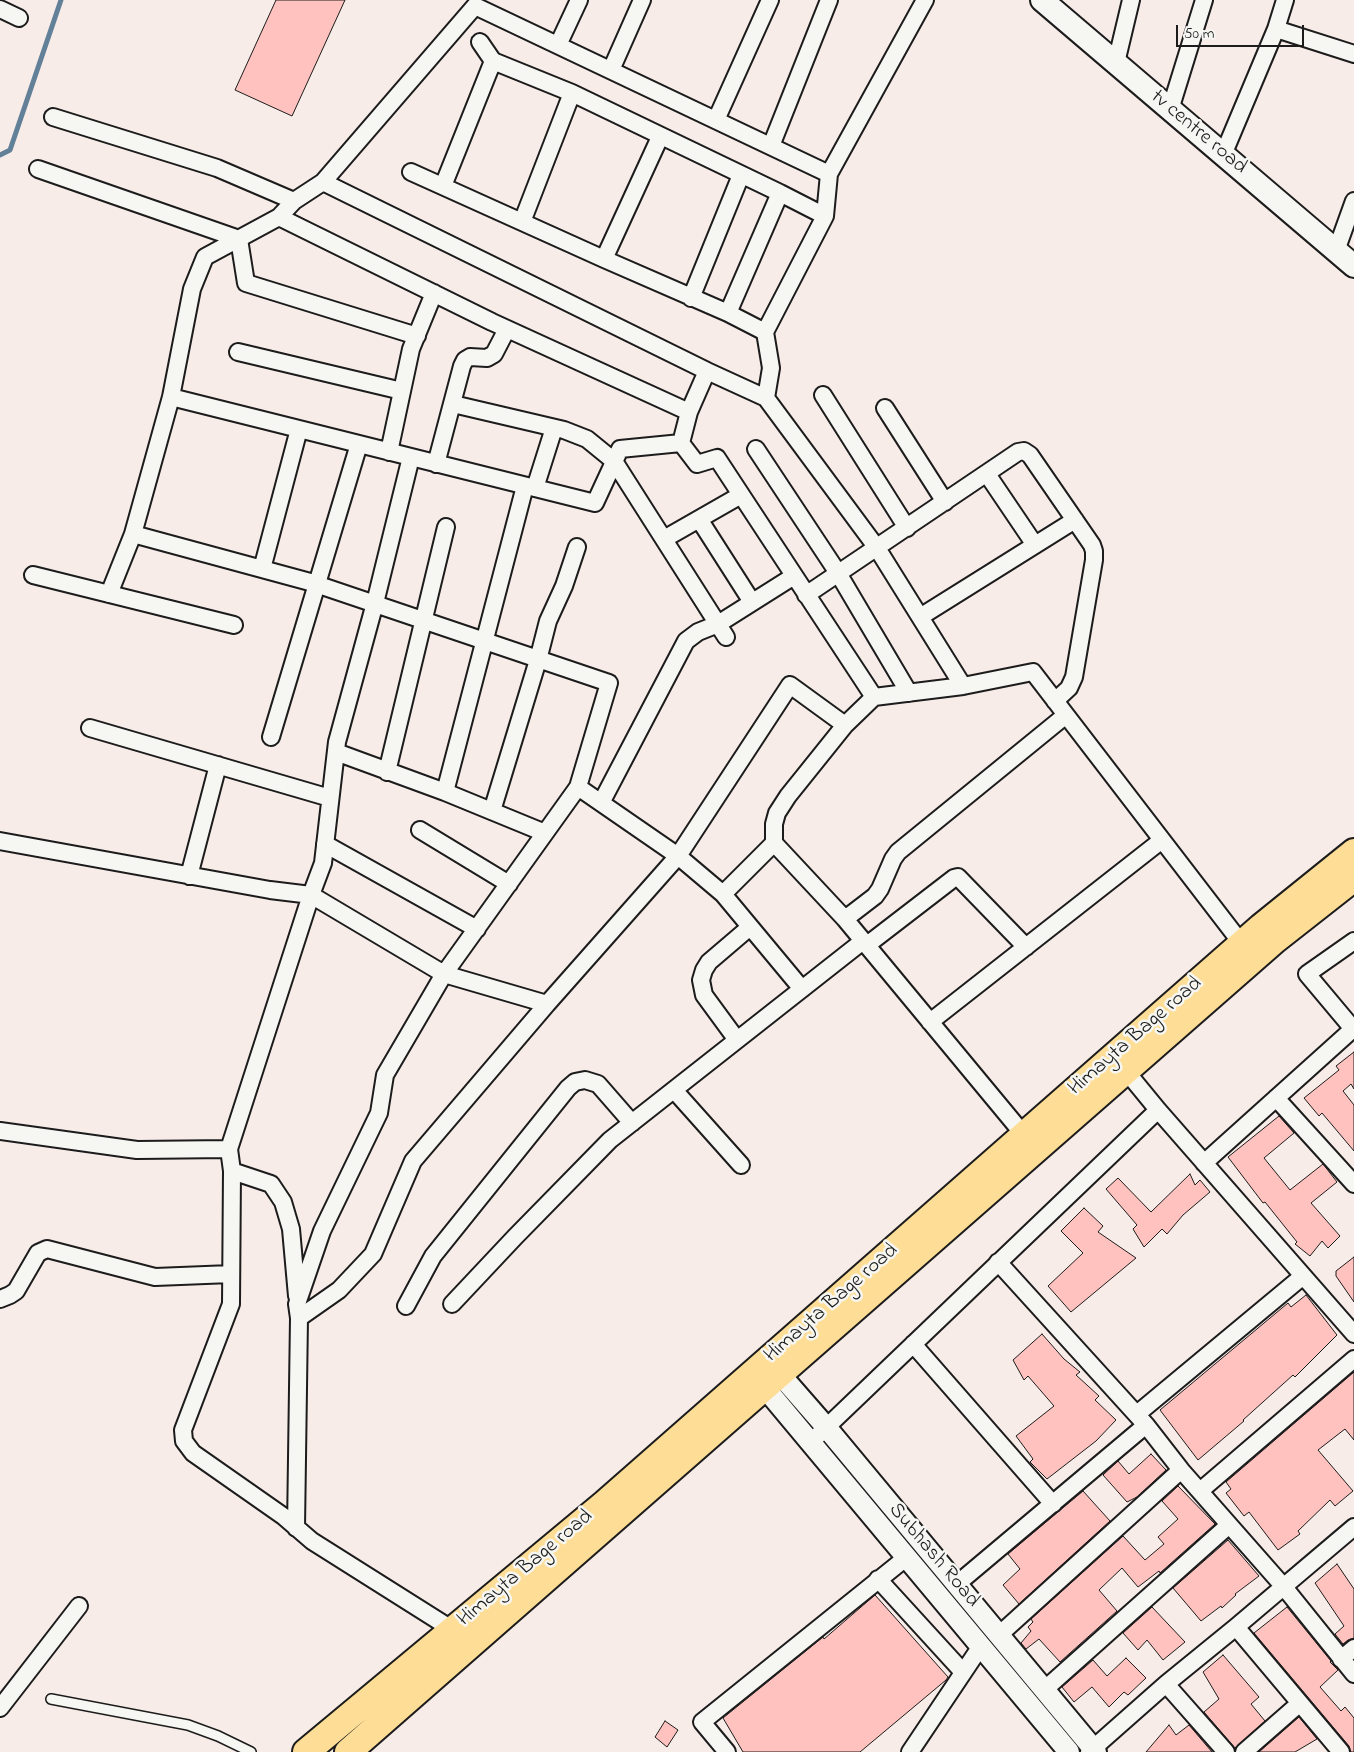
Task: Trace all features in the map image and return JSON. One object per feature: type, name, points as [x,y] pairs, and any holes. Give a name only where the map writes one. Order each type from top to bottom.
[{"type":"main road","name":"tv centre road","points":[[1046,2],[1354,266]]},
{"type":"main road","name":"Himayta Bage road","points":[[306,1752],[604,1504],[766,1374],[1024,1135],[1242,944],[1354,852]]},
{"type":"main road","points":[[348,1752],[766,1374],[1126,1071],[1275,940],[1354,878]]},
{"type":"street","points":[[558,45],[579,0]]},
{"type":"street","points":[[611,70],[642,0]]},
{"type":"street","points":[[716,120],[770,0]]},
{"type":"street","points":[[771,146],[829,0]]},
{"type":"street","points":[[1116,63],[1131,0]]},
{"type":"street","points":[[1170,110],[1204,0]]},
{"type":"street","points":[[1223,155],[1276,29],[1285,0]]},
{"type":"street","points":[[766,398],[771,368],[765,332],[825,216],[829,174],[919,1]]},
{"type":"street","points":[[109,594],[133,534],[171,397],[192,289],[205,257],[279,217],[294,201],[323,182],[476,6],[829,174]]},
{"type":"street","points":[[0,8],[18,18]]},
{"type":"street","points":[[1276,29],[1354,54]]},
{"type":"street","points":[[480,42],[493,60],[572,93],[825,216]]},
{"type":"street","points":[[443,186],[493,60]]},
{"type":"street","points":[[522,222],[572,93]]},
{"type":"street","points":[[53,117],[217,168],[294,201]]},
{"type":"street","points":[[604,259],[660,137]]},
{"type":"street","points":[[38,169],[239,239]]},
{"type":"street","points":[[411,172],[728,313],[765,332]]},
{"type":"street","points":[[691,298],[741,175]]},
{"type":"street","points":[[323,182],[707,371],[766,398],[876,548],[963,686]]},
{"type":"street","points":[[728,313],[780,193]]},
{"type":"street","points":[[1336,251],[1354,201]]},
{"type":"street","points":[[279,217],[507,329],[690,412]]},
{"type":"street","points":[[239,239],[246,283],[417,336]]},
{"type":"street","points":[[389,452],[412,349],[434,293]]},
{"type":"street","points":[[436,464],[465,360],[470,357],[487,358],[494,354],[507,329]]},
{"type":"street","points":[[238,352],[402,391]]},
{"type":"street","points":[[681,444],[690,412],[707,371]]},
{"type":"street","points":[[823,395],[907,528]]},
{"type":"street","points":[[171,397],[595,503],[620,449],[681,444]]},
{"type":"street","points":[[453,404],[554,428],[588,439],[614,461],[722,631]]},
{"type":"street","points":[[885,408],[945,502]]},
{"type":"street","points":[[445,792],[485,642],[530,487],[554,428]]},
{"type":"street","points":[[262,569],[299,429]]},
{"type":"street","points":[[271,737],[359,444]]},
{"type":"street","points":[[681,444],[697,464],[717,458],[874,697]]},
{"type":"street","points":[[756,450],[838,573],[909,693]]},
{"type":"street","points":[[806,594],[1018,452],[1024,451],[1030,456],[1092,545],[1094,560],[1074,677],[1069,688],[1055,701]]},
{"type":"street","points":[[411,457],[337,742],[323,863],[229,1149],[232,1171],[231,1304],[183,1430],[184,1441],[193,1452],[283,1516],[312,1541],[453,1630]]},
{"type":"street","points":[[987,474],[1035,545]]},
{"type":"street","points":[[664,539],[741,495]]},
{"type":"street","points":[[699,519],[752,602]]},
{"type":"street","points":[[920,617],[1075,520]]},
{"type":"street","points":[[387,772],[422,620],[446,527]]},
{"type":"street","points":[[133,534],[317,585],[609,684],[578,787],[444,974],[386,1075],[379,1113],[322,1231],[298,1311]]},
{"type":"street","points":[[492,812],[548,621],[564,586],[577,547]]},
{"type":"street","points":[[33,575],[234,626]]},
{"type":"street","points":[[601,803],[686,641],[698,632],[722,631],[752,602],[794,576]]},
{"type":"street","points":[[1024,1135],[845,919],[774,843],[774,824],[777,813],[788,796],[845,725],[874,697],[963,686],[1033,672],[1242,944]]},
{"type":"street","points":[[298,1311],[339,1290],[373,1254],[413,1161],[547,1004],[678,856],[790,685],[845,725]]},
{"type":"street","points":[[845,919],[875,896],[892,859],[898,852],[1066,714]]},
{"type":"street","points":[[90,728],[330,798]]},
{"type":"street","points":[[336,752],[445,792],[545,833]]},
{"type":"street","points":[[189,876],[218,765]]},
{"type":"street","points":[[578,787],[678,856],[723,894],[802,988]]},
{"type":"street","points":[[420,830],[509,884]]},
{"type":"street","points":[[930,1022],[1162,840]]},
{"type":"street","points":[[0,841],[189,876],[311,895],[444,974],[547,1004]]},
{"type":"street","points":[[723,894],[774,843]]},
{"type":"street","points":[[325,844],[477,929]]},
{"type":"street","points":[[452,1304],[610,1140],[802,988],[954,878],[958,877],[1026,947]]},
{"type":"street","points":[[737,1040],[704,995],[701,980],[709,962],[750,927]]},
{"type":"street","points":[[1204,1163],[1354,1029],[1307,974],[1354,941]]},
{"type":"street","points":[[1126,1071],[1354,1334]]},
{"type":"street","points":[[406,1306],[433,1256],[568,1088],[575,1082],[585,1080],[598,1084],[632,1123]]},
{"type":"street","points":[[674,1090],[741,1165]]},
{"type":"street","points":[[1276,1098],[1354,1184]]},
{"type":"street","points":[[811,1442],[1158,1110]]},
{"type":"street","points":[[0,1131],[136,1150],[229,1149]]},
{"type":"street","points":[[232,1171],[271,1184],[283,1202],[291,1230],[298,1311],[296,1528]]},
{"type":"street","points":[[0,1298],[16,1291],[38,1253],[47,1249],[155,1277],[232,1274]]},
{"type":"street","points":[[998,1262],[1141,1420],[1180,1470],[1284,1587],[1354,1674]]},
{"type":"street","points":[[957,1584],[1052,1504],[1141,1420],[1303,1276]]},
{"type":"street","points":[[913,1344],[1052,1504]]},
{"type":"street","points":[[1200,1491],[1354,1359]]},
{"type":"street","name":"Subhash Road","points":[[766,1374],[826,1428],[957,1584],[1093,1751]]},
{"type":"street","name":"Subhash Road","points":[[766,1374],[811,1442],[1069,1752]]},
{"type":"street","points":[[999,1635],[1180,1470]]},
{"type":"street","points":[[1044,1690],[1229,1525]]},
{"type":"street","points":[[1093,1751],[1166,1684],[1354,1528]]},
{"type":"street","points":[[727,1752],[702,1722],[907,1557]]},
{"type":"street","points":[[878,1579],[962,1672]]},
{"type":"street","points":[[0,1708],[79,1606]]},
{"type":"street","points":[[1236,1627],[1341,1752]]},
{"type":"street","points":[[910,1752],[981,1646]]},
{"type":"street","points":[[1341,1659],[1354,1648]]},
{"type":"street","points":[[1166,1684],[1226,1752]]},
{"type":"street","points":[[1244,1752],[1300,1703]]},
{"type":"lane","points":[[51,1699],[188,1725],[218,1736],[251,1752]]},
{"type":"building","points":[[276,0],[345,0],[292,116],[235,90]]},
{"type":"building","points":[[1354,1052],[1354,1089],[1351,1084],[1343,1091],[1354,1105],[1354,1151],[1322,1113],[1319,1116],[1304,1098],[1339,1070],[1336,1066]]},
{"type":"building","points":[[1279,1116],[1294,1133],[1264,1158],[1290,1190],[1323,1164],[1337,1182],[1311,1203],[1340,1236],[1328,1248],[1322,1241],[1310,1256],[1295,1244],[1297,1242],[1265,1202],[1263,1203],[1228,1157]]},
{"type":"building","points":[[1190,1174],[1195,1185],[1200,1180],[1210,1192],[1183,1215],[1167,1234],[1162,1229],[1144,1247],[1133,1229],[1137,1225],[1106,1189],[1118,1178],[1151,1212]]},
{"type":"building","points":[[1084,1208],[1103,1226],[1098,1232],[1136,1258],[1071,1312],[1048,1286],[1083,1253],[1061,1231]]},
{"type":"building","points":[[1354,1257],[1354,1302],[1336,1276],[1336,1271]]},
{"type":"building","points":[[1306,1295],[1337,1335],[1295,1377],[1293,1375],[1244,1421],[1198,1460],[1160,1410],[1288,1303],[1291,1307]]},
{"type":"building","points":[[1042,1334],[1064,1359],[1080,1372],[1076,1375],[1099,1396],[1095,1400],[1116,1420],[1096,1441],[1047,1479],[1030,1462],[1033,1459],[1016,1436],[1054,1406],[1028,1376],[1024,1380],[1013,1360]]},
{"type":"building","points":[[1354,1372],[1354,1440],[1345,1429],[1318,1450],[1353,1491],[1335,1506],[1330,1500],[1298,1531],[1300,1534],[1278,1550],[1249,1512],[1244,1516],[1226,1493],[1231,1489],[1226,1482]]},
{"type":"building","points":[[1151,1454],[1166,1470],[1137,1497],[1127,1502],[1103,1475],[1118,1461],[1129,1474]]},
{"type":"building","points":[[1178,1486],[1215,1524],[1160,1573],[1159,1571],[1138,1587],[1122,1568],[1099,1590],[1117,1611],[1060,1662],[1039,1639],[1026,1649],[1021,1643],[1031,1631],[1028,1627],[1033,1622],[1031,1619],[1123,1536],[1145,1560],[1164,1544],[1158,1537],[1178,1519],[1162,1501]]},
{"type":"building","points":[[1083,1491],[1110,1521],[1019,1604],[1003,1585],[1020,1569],[1008,1554]]},
{"type":"building","points":[[1228,1540],[1259,1576],[1235,1594],[1222,1608],[1221,1606],[1201,1621],[1173,1588]]},
{"type":"building","points":[[1337,1564],[1354,1589],[1354,1638],[1343,1644],[1335,1634],[1344,1626],[1315,1583]]},
{"type":"building","points":[[875,1595],[948,1677],[946,1680],[860,1752],[743,1752],[723,1718],[823,1637],[824,1639]]},
{"type":"building","points":[[1152,1607],[1185,1642],[1163,1660],[1147,1640],[1138,1650],[1123,1633]]},
{"type":"building","points":[[1287,1607],[1338,1670],[1320,1687],[1341,1711],[1345,1707],[1354,1718],[1354,1752],[1351,1752],[1349,1746],[1254,1633]]},
{"type":"building","points":[[1223,1655],[1259,1697],[1251,1704],[1265,1721],[1235,1748],[1204,1712],[1219,1699],[1203,1672]]},
{"type":"building","points":[[1126,1658],[1146,1678],[1128,1695],[1124,1692],[1109,1707],[1092,1687],[1074,1702],[1062,1687],[1093,1660],[1107,1676]]},
{"type":"building","points":[[1299,1717],[1317,1739],[1295,1752],[1259,1752]]},
{"type":"building","points":[[665,1721],[678,1730],[667,1747],[655,1737]]},
{"type":"building","points":[[1169,1725],[1176,1735],[1189,1725],[1212,1752],[1146,1752]]},
{"type":"waterway","points":[[0,155],[10,150],[61,0]]}]
